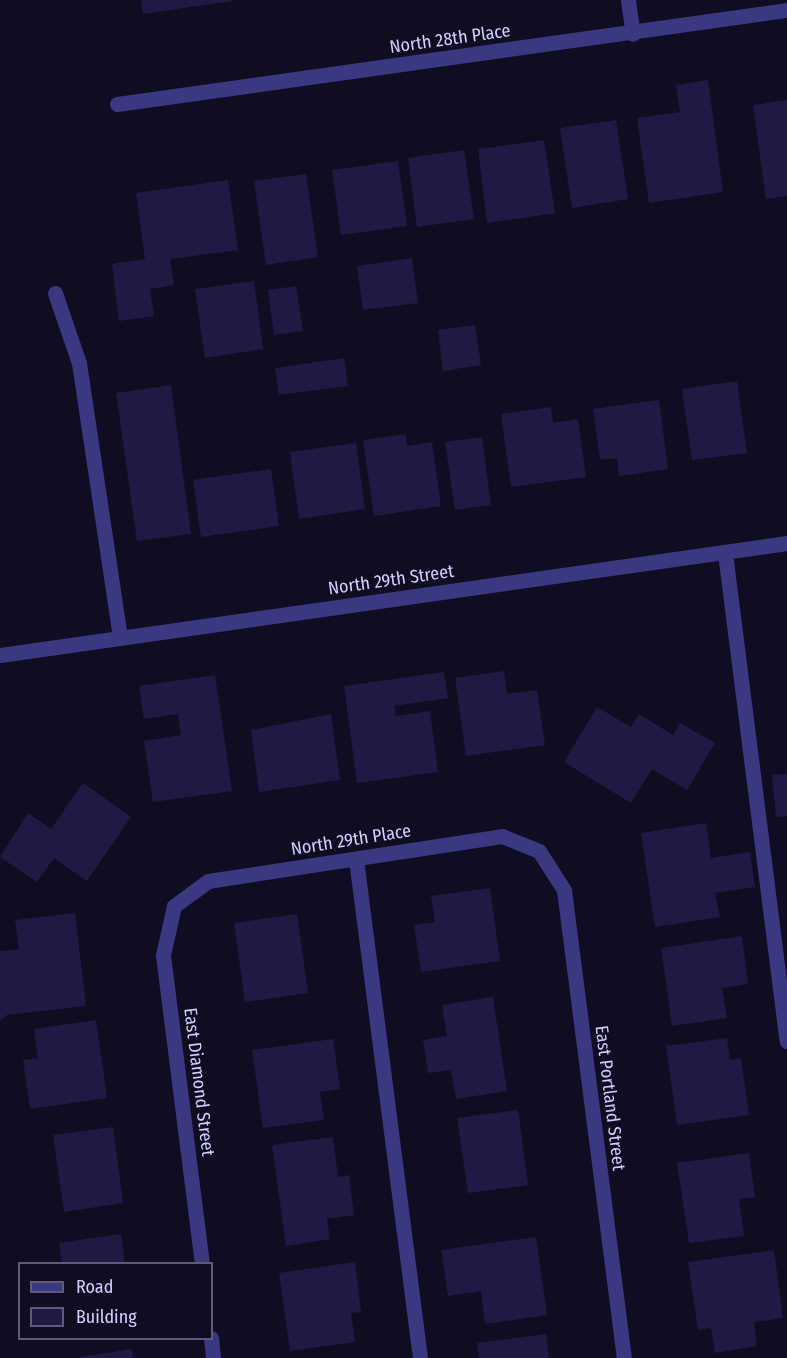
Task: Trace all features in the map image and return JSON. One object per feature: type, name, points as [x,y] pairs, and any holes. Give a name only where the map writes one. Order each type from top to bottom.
[{"type":"street","points":[[628,0],[633,34]]},
{"type":"street","name":"North 28th Place","points":[[117,104],[633,34],[787,10]]},
{"type":"street","points":[[55,293],[79,363],[120,638]]},
{"type":"street","name":"North 29th Street","points":[[0,655],[787,543]]},
{"type":"street","points":[[725,553],[787,1041]]},
{"type":"street","name":"North 29th Place","points":[[174,906],[208,881],[502,836],[539,851]]},
{"type":"street","name":"East Portland Street","points":[[539,851],[564,890],[624,1358]]},
{"type":"street","points":[[356,859],[420,1358]]},
{"type":"street","name":"East Diamond Street","points":[[174,906],[163,955],[202,1262]]},
{"type":"street","points":[[211,1340],[213,1358]]},
{"type":"building","points":[[141,0],[232,0],[232,1],[143,14]]},
{"type":"building","points":[[708,80],[723,192],[649,203],[637,118],[680,112],[676,85]]},
{"type":"building","points":[[787,100],[787,196],[766,199],[753,105]]},
{"type":"building","points":[[616,120],[628,199],[572,208],[560,128]]},
{"type":"building","points":[[544,140],[555,213],[487,223],[478,149]]},
{"type":"building","points":[[464,150],[474,219],[417,227],[408,158]]},
{"type":"building","points":[[398,161],[407,226],[341,235],[332,170]]},
{"type":"building","points":[[306,174],[318,257],[266,265],[254,181]]},
{"type":"building","points":[[228,180],[238,250],[170,259],[174,285],[150,289],[154,316],[119,321],[112,264],[145,259],[136,193]]},
{"type":"building","points":[[412,258],[418,303],[363,310],[357,266]]},
{"type":"building","points":[[254,281],[263,349],[205,358],[195,289]]},
{"type":"building","points":[[296,286],[303,331],[274,335],[268,290]]},
{"type":"building","points":[[475,325],[481,365],[443,371],[438,330]]},
{"type":"building","points":[[344,358],[348,386],[279,395],[275,368]]},
{"type":"building","points":[[737,381],[747,453],[692,460],[682,389]]},
{"type":"building","points":[[171,385],[191,534],[137,541],[116,393]]},
{"type":"building","points":[[659,400],[668,469],[619,476],[617,458],[600,460],[593,409]]},
{"type":"building","points":[[551,407],[553,423],[578,419],[586,477],[511,487],[501,414]]},
{"type":"building","points":[[406,434],[407,446],[432,442],[441,506],[374,516],[363,440]]},
{"type":"building","points":[[482,437],[491,505],[455,510],[445,442]]},
{"type":"building","points":[[356,443],[365,509],[299,519],[290,452]]},
{"type":"building","points":[[271,469],[279,526],[201,537],[193,480]]},
{"type":"building","points":[[504,671],[507,694],[537,690],[545,745],[466,756],[455,678]]},
{"type":"building","points":[[444,672],[448,698],[394,706],[396,716],[430,711],[438,772],[357,783],[344,686]]},
{"type":"building","points":[[215,675],[232,791],[153,802],[144,741],[181,735],[178,714],[144,719],[139,686]]},
{"type":"building","points":[[597,707],[631,727],[639,714],[673,735],[680,723],[715,743],[687,790],[652,769],[631,803],[564,762]]},
{"type":"building","points":[[331,714],[340,780],[259,792],[251,730]]},
{"type":"building","points":[[787,774],[787,816],[776,817],[772,775]]},
{"type":"building","points":[[83,783],[131,817],[87,881],[54,858],[37,882],[0,857],[28,813],[51,829]]},
{"type":"building","points":[[706,823],[711,858],[750,852],[755,887],[715,893],[720,917],[655,927],[641,833]]},
{"type":"building","points":[[490,888],[500,961],[421,972],[414,925],[435,922],[431,896]]},
{"type":"building","points":[[75,913],[86,1006],[7,1015],[0,1021],[0,951],[19,949],[15,920]]},
{"type":"building","points":[[297,914],[308,993],[245,1002],[234,923]]},
{"type":"building","points":[[742,936],[748,984],[722,988],[727,1018],[672,1026],[661,948]]},
{"type":"building","points":[[493,997],[507,1091],[456,1099],[451,1070],[428,1073],[423,1040],[447,1036],[442,1005]]},
{"type":"building","points":[[96,1020],[107,1098],[30,1109],[23,1060],[38,1058],[34,1029]]},
{"type":"building","points":[[727,1038],[730,1060],[741,1058],[749,1115],[677,1125],[666,1046]]},
{"type":"building","points":[[333,1039],[340,1089],[320,1092],[324,1120],[263,1128],[252,1050]]},
{"type":"building","points":[[518,1110],[528,1185],[468,1193],[457,1118]]},
{"type":"building","points":[[113,1127],[123,1203],[64,1212],[53,1135]]},
{"type":"building","points":[[333,1137],[338,1177],[349,1175],[354,1215],[327,1219],[330,1239],[286,1246],[272,1145]]},
{"type":"building","points":[[749,1153],[755,1197],[739,1199],[744,1236],[689,1243],[677,1163]]},
{"type":"building","points":[[121,1234],[125,1262],[62,1262],[59,1243]]},
{"type":"building","points":[[536,1237],[547,1315],[485,1324],[481,1291],[448,1296],[441,1250]]},
{"type":"building","points":[[774,1250],[783,1318],[754,1322],[757,1346],[715,1353],[711,1328],[698,1330],[688,1262]]},
{"type":"building","points":[[355,1262],[361,1312],[351,1313],[355,1342],[290,1351],[279,1273]]},
{"type":"building","points":[[546,1334],[549,1358],[479,1358],[477,1343]]},
{"type":"building","points":[[132,1349],[133,1358],[80,1358],[80,1357]]}]
